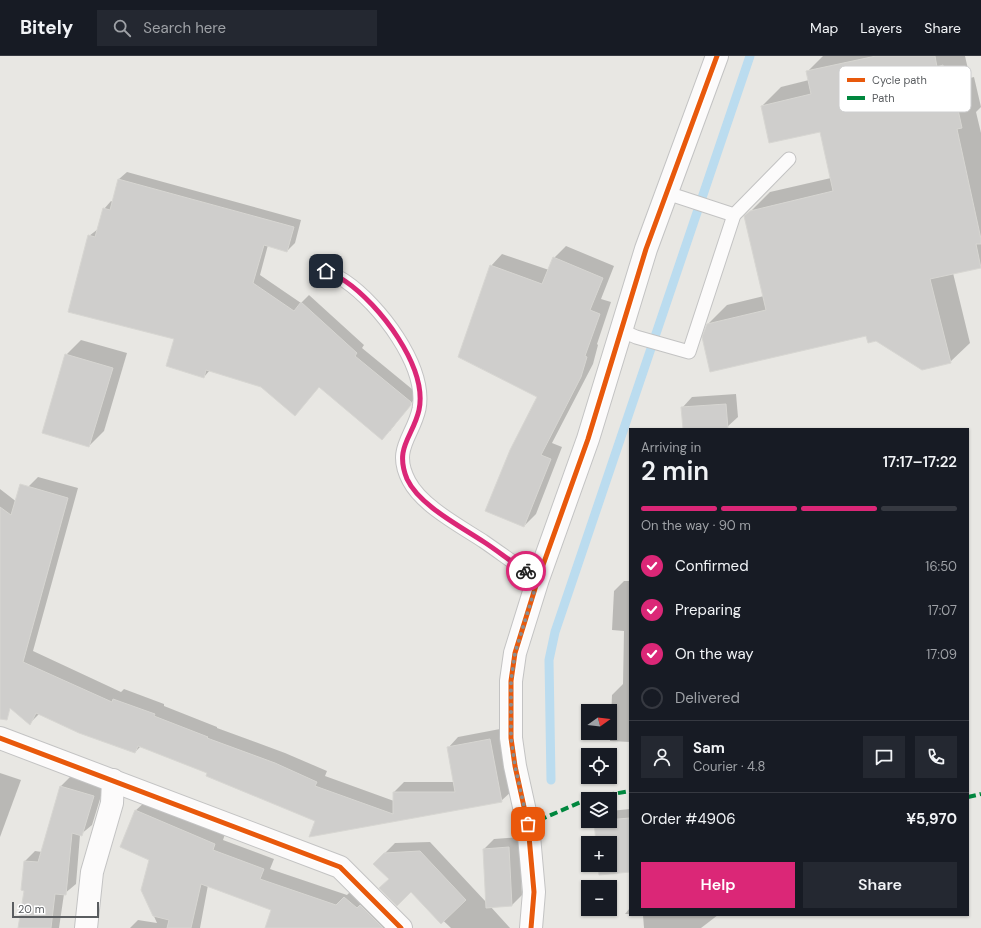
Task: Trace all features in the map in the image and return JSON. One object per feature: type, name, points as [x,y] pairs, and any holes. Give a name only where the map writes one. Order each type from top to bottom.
[{"type":"street","points":[[531,928],[533,885],[528,824],[515,766],[511,738],[511,681],[515,653],[538,579],[588,439],[628,334],[646,249],[675,196],[717,56]]},
{"type":"street","points":[[0,738],[340,867],[401,928]]},
{"type":"street","points":[[86,928],[92,872],[112,803],[113,780]]},
{"type":"lane","points":[[628,334],[689,352],[734,215],[789,159]]},
{"type":"lane","points":[[675,196],[734,215]]},
{"type":"lane","points":[[326,271],[345,281],[377,311],[403,345],[417,376],[421,396],[419,410],[407,438],[402,461],[408,480],[415,491],[464,529],[538,579]]},
{"type":"building","points":[[876,56],[935,56],[937,66],[839,66],[839,112],[958,112],[962,128],[957,129],[981,239],[981,244],[976,244],[981,268],[930,279],[951,363],[922,370],[876,341],[868,343],[866,336],[710,372],[702,337],[707,324],[766,310],[744,216],[750,211],[833,191],[820,132],[769,143],[761,106],[811,94],[806,71]]},
{"type":"building","points":[[118,179],[294,227],[287,252],[264,245],[253,283],[294,311],[301,302],[357,353],[355,356],[411,402],[411,405],[382,440],[319,387],[295,416],[261,387],[206,370],[204,378],[166,366],[174,339],[68,312],[88,235],[95,237],[103,208],[110,210]]},
{"type":"building","points":[[553,257],[603,278],[590,310],[600,314],[585,356],[587,357],[581,377],[541,455],[551,459],[524,527],[485,511],[510,450],[537,397],[458,357],[490,265],[542,284]]},
{"type":"building","points":[[65,354],[113,368],[89,447],[42,433]]},
{"type":"building","points":[[726,404],[728,428],[683,428],[681,407]]},
{"type":"building","points":[[20,484],[68,498],[23,662],[112,702],[113,699],[155,714],[154,716],[208,737],[207,738],[275,763],[317,782],[315,786],[393,814],[393,792],[455,792],[447,747],[490,739],[502,802],[309,837],[315,821],[206,776],[207,773],[138,746],[135,753],[79,733],[36,713],[30,725],[10,708],[7,720],[0,719],[0,507],[11,515]]},
{"type":"building","points":[[60,786],[94,796],[82,836],[72,833],[66,895],[55,894],[51,928],[18,928],[24,891],[21,890],[24,861],[38,862]]},
{"type":"building","points":[[135,810],[215,844],[213,850],[264,869],[260,879],[336,905],[344,897],[357,908],[360,905],[383,928],[265,928],[271,910],[201,884],[191,928],[167,928],[169,920],[153,916],[141,890],[149,860],[120,847]]},
{"type":"building","points":[[629,818],[629,872],[599,875],[599,872],[617,872],[617,836],[595,836],[595,828],[617,828],[617,819]]},
{"type":"building","points":[[509,847],[512,906],[486,908],[483,849]]},
{"type":"building","points":[[420,851],[466,900],[441,924],[411,892],[397,906],[379,888],[389,879],[373,864],[384,853]]},
{"type":"waterway","points":[[551,780],[549,660],[555,632],[750,56]]},
{"type":"marked path","points":[[528,825],[590,798],[629,791]]},
{"type":"marked path","points":[[969,797],[981,794]]},
{"type":"cycle path","points":[[531,928],[534,892],[528,825],[515,766],[511,738],[511,681],[515,653],[538,579],[588,439],[646,249],[717,56]]},
{"type":"cycle path","points":[[0,738],[340,867],[401,928]]},
{"type":"way so far","points":[[526,571],[538,579],[515,653],[511,681],[511,738],[515,766],[528,824]]},
{"type":"route","points":[[326,271],[345,281],[377,311],[403,345],[412,364],[419,382],[421,396],[419,410],[403,450],[402,461],[408,480],[415,491],[432,506],[526,571]]}]
